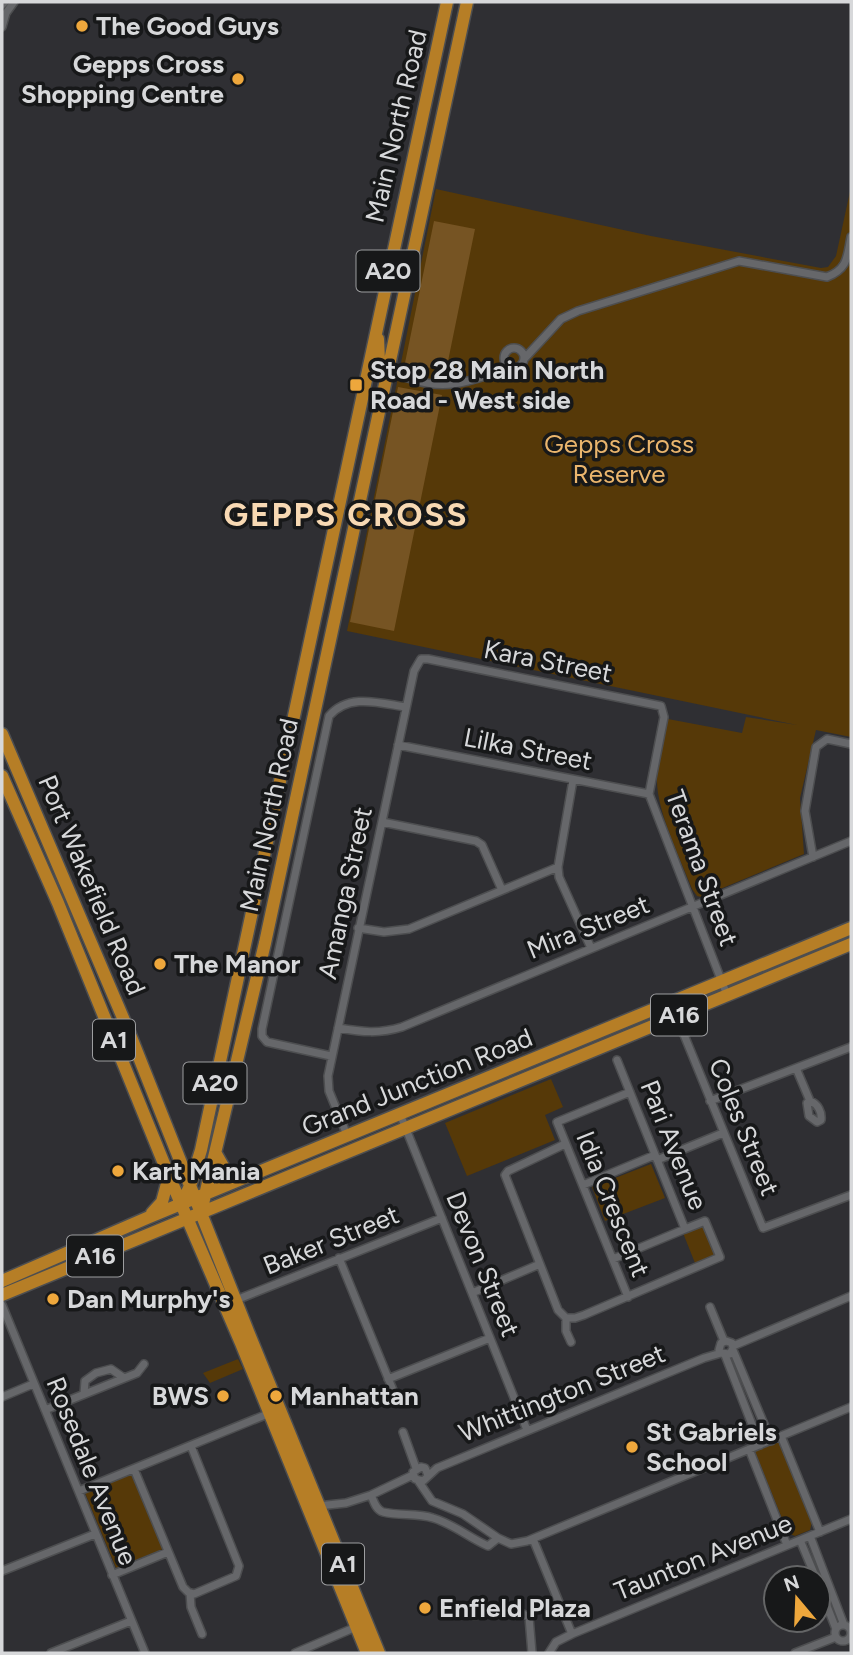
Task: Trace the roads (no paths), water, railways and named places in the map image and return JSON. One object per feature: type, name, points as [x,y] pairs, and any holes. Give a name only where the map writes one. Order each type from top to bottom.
[{"type":"highway","points":[[446,7],[456,2]]},
{"type":"highway","name":"Main North Road","points":[[197,1192],[216,1154],[271,919],[467,2]]},
{"type":"highway","name":"Main North Road","points":[[195,1214],[201,1150],[446,7]]},
{"type":"highway","points":[[362,390],[377,373],[388,370],[379,360],[376,330]]},
{"type":"highway","name":"Port Wakefield Road","points":[[2,734],[36,809],[177,1152],[197,1192]]},
{"type":"highway","name":"Port Wakefield Road","points":[[2,776],[169,1176],[182,1203],[195,1214]]},
{"type":"highway","points":[[19,816],[36,809]]},
{"type":"highway","name":"Grand Junction Road","points":[[2,1281],[182,1203],[197,1192],[243,1178],[851,928]]},
{"type":"highway","name":"Grand Junction Road","points":[[2,1295],[851,944]]},
{"type":"highway","points":[[229,1022],[244,1026]]},
{"type":"highway","points":[[113,1038],[129,1032]]},
{"type":"highway","points":[[343,1153],[347,1135],[363,1145]]},
{"type":"highway","points":[[177,1152],[186,1155],[201,1150]]},
{"type":"highway","points":[[216,1154],[228,1175],[243,1178]]},
{"type":"highway","points":[[146,1218],[162,1202],[169,1176]]},
{"type":"highway","name":"A1","points":[[195,1214],[236,1300],[274,1411]]},
{"type":"highway","name":"A1","points":[[195,1214],[361,1625],[367,1653]]},
{"type":"highway","name":"A1","points":[[361,1625],[379,1653]]},
{"type":"street","points":[[2,27],[6,13],[14,2]]},
{"type":"street","points":[[388,370],[418,381],[445,386],[457,385],[519,367],[522,355],[536,347],[561,319],[578,311],[739,261],[827,277],[839,272],[845,264],[851,237]]},
{"type":"street","points":[[495,372],[510,350],[522,355]]},
{"type":"street","points":[[505,360],[511,368]]},
{"type":"street","name":"Amanga Street","points":[[347,1135],[329,1091],[331,1056],[414,671],[421,659]]},
{"type":"street","name":"Kara Street","points":[[421,659],[654,703],[664,711]]},
{"type":"street","points":[[331,1056],[267,1042],[262,1036],[329,716],[337,707],[350,702],[406,707]]},
{"type":"street","name":"Terama Street","points":[[664,711],[649,794],[727,995]]},
{"type":"street","points":[[813,857],[805,811],[816,747],[827,739],[851,744]]},
{"type":"street","name":"Lilka Street","points":[[398,745],[649,794]]},
{"type":"street","points":[[573,780],[558,867],[559,877],[592,948]]},
{"type":"street","points":[[382,822],[476,841],[482,845],[502,890]]},
{"type":"street","name":"Mira Street","points":[[338,1028],[383,1033],[851,841]]},
{"type":"street","points":[[358,928],[384,932],[408,929],[558,867]]},
{"type":"street","name":"Coles Street","points":[[671,1003],[763,1228],[851,1195]]},
{"type":"street","points":[[710,1101],[851,1047]]},
{"type":"street","name":"Pari Avenue","points":[[617,1060],[685,1229],[705,1221],[720,1257],[628,1297]]},
{"type":"street","points":[[796,1069],[810,1101]]},
{"type":"street","name":"Idia Crescent","points":[[628,1297],[557,1122],[629,1092]]},
{"type":"street","name":"Devon Street","points":[[400,1114],[527,1430]]},
{"type":"street","points":[[583,1185],[723,1133]]},
{"type":"street","points":[[565,1144],[508,1171],[505,1175],[560,1314],[566,1318],[584,1315],[628,1297]]},
{"type":"street","name":"Baker Street","points":[[236,1300],[442,1218]]},
{"type":"street","points":[[613,1259],[685,1229]]},
{"type":"street","points":[[339,1258],[395,1395]]},
{"type":"street","points":[[472,1293],[540,1265]]},
{"type":"street","name":"Whittington Street","points":[[420,1475],[851,1296]]},
{"type":"street","name":"Rosedale Avenue","points":[[2,1306],[145,1653]]},
{"type":"street","points":[[710,1307],[760,1445]]},
{"type":"street","points":[[566,1318],[566,1331],[571,1342]]},
{"type":"street","points":[[388,1379],[490,1338]]},
{"type":"street","points":[[726,1347],[771,1441]]},
{"type":"street","points":[[45,1410],[136,1373],[144,1364]]},
{"type":"street","points":[[84,1394],[85,1381],[96,1373],[111,1369],[124,1378]]},
{"type":"street","points":[[2,1397],[33,1384]]},
{"type":"street","points":[[403,1432],[432,1501],[463,1514],[511,1544],[533,1539],[851,1407]]},
{"type":"street","points":[[79,1491],[274,1411]]},
{"type":"street","points":[[781,1436],[820,1532]]},
{"type":"street","points":[[134,1469],[183,1587],[194,1594],[236,1576],[239,1566],[191,1446]]},
{"type":"street","points":[[750,1449],[787,1545]]},
{"type":"street","points":[[313,1508],[346,1503],[420,1475]]},
{"type":"street","points":[[371,1495],[376,1507],[382,1511],[436,1518],[488,1546],[498,1538]]},
{"type":"street","name":"Taunton Avenue","points":[[549,1653],[556,1642],[572,1634],[851,1519]]},
{"type":"street","points":[[2,1571],[95,1534]]},
{"type":"street","points":[[810,1536],[844,1631]]},
{"type":"street","points":[[533,1539],[572,1634]]},
{"type":"street","points":[[800,1540],[810,1564]]},
{"type":"street","points":[[112,1575],[168,1552]]},
{"type":"street","points":[[190,1593],[191,1607],[202,1634]]},
{"type":"street","points":[[474,1616],[505,1605],[529,1617],[532,1653]]},
{"type":"street","points":[[832,1609],[844,1631]]},
{"type":"street","points":[[51,1653],[131,1621]]},
{"type":"street","points":[[295,1653],[361,1625]]},
{"type":"street","points":[[795,1653],[844,1631]]},
{"type":"place","name":"The Good Guys","points":[[82,26]]},
{"type":"place","name":"Gepps Cross Shopping Centre","points":[[238,79]]},
{"type":"place","name":"Stop 28 Main North Road - West side","points":[[356,385]]},
{"type":"place","name":"The Manor","points":[[160,964]]},
{"type":"place","name":"Kart Mania","points":[[118,1171]]},
{"type":"place","name":"Dan Murphy's","points":[[53,1299]]},
{"type":"place","name":"BWS","points":[[223,1396]]},
{"type":"place","name":"Manhattan","points":[[276,1396]]},
{"type":"place","name":"St Gabriels School","points":[[632,1447]]},
{"type":"place","name":"Enfield Plaza","points":[[425,1608]]},
{"type":"district","name":"GEPPS CROSS","points":[[346,514]]},
{"type":"park label","name":"Gepps Cross Reserve","points":[[619,459]]}]
